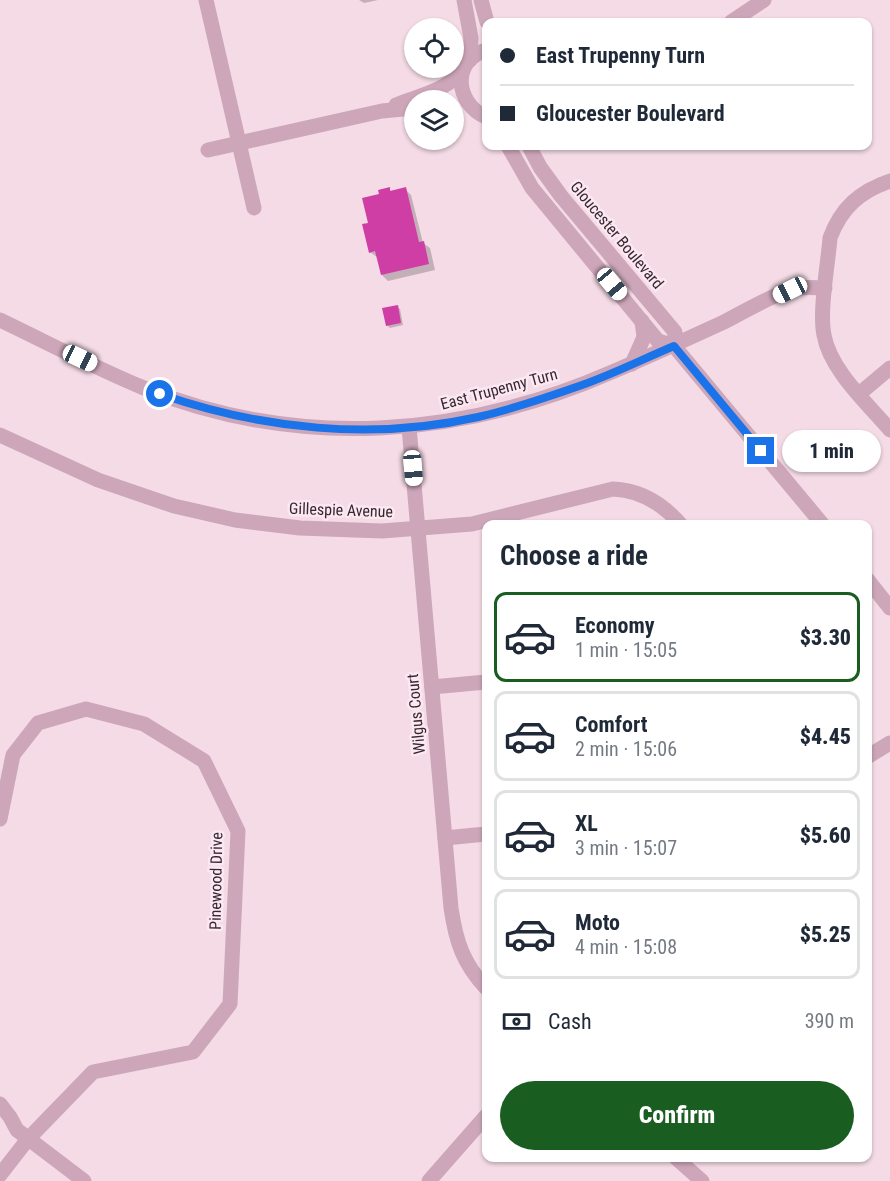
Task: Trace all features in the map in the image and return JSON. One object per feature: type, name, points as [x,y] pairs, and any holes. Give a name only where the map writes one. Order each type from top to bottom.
[{"type":"street","points":[[206,0],[254,208]]},
{"type":"street","points":[[464,0],[471,38],[461,88],[464,98],[482,115]]},
{"type":"street","points":[[481,0],[486,18]]},
{"type":"street","points":[[737,18],[764,0]]},
{"type":"street","points":[[382,111],[432,93],[455,80],[474,56],[482,52]]},
{"type":"street","points":[[464,108],[482,116]]},
{"type":"street","points":[[208,150],[382,111],[404,109]]},
{"type":"street","name":"Gloucester Boulevard","points":[[510,150],[532,188],[658,341],[674,346],[820,520]]},
{"type":"street","name":"Gloucester Boulevard","points":[[531,150],[555,189],[675,332],[674,346]]},
{"type":"street","points":[[890,181],[862,194],[840,215],[830,238],[822,327],[824,338],[838,367],[890,430]]},
{"type":"street","name":"East Trupenny Turn","points":[[0,320],[144,388],[214,410],[268,422],[368,429],[409,427],[477,417],[505,410],[584,385],[674,346],[790,290],[825,288]]},
{"type":"street","points":[[632,364],[644,337],[642,321]]},
{"type":"street","points":[[859,394],[890,368]]},
{"type":"street","name":"Wilgus Court","points":[[409,427],[451,908],[459,949],[466,963],[482,983]]},
{"type":"street","name":"Gillespie Avenue","points":[[0,435],[120,489],[206,514],[258,524],[323,530],[382,531],[482,522]]},
{"type":"street","name":"Gillespie Avenue","points":[[488,520],[613,489],[635,492],[667,509],[677,520]]},
{"type":"street","points":[[872,585],[890,608]]},
{"type":"street","points":[[432,687],[482,682]]},
{"type":"street","name":"Pinewood Drive","points":[[0,819],[13,755],[38,723],[86,709],[144,724],[204,761],[238,831],[230,1004],[193,1052],[93,1072],[23,1135],[0,1176]]},
{"type":"street","points":[[872,754],[890,743]]},
{"type":"street","points":[[445,838],[482,834]]},
{"type":"street","points":[[0,1104],[23,1135]]},
{"type":"street","points":[[429,1181],[482,1121]]},
{"type":"street","points":[[0,1127],[23,1135],[84,1181]]},
{"type":"street","points":[[683,1162],[702,1181]]},
{"type":"building","points":[[390,187],[390,191],[406,187],[419,242],[424,241],[429,264],[381,275],[375,251],[369,253],[362,224],[368,223],[362,198],[379,194],[378,190]]},
{"type":"building","points":[[398,305],[401,323],[386,326],[382,308]]},
{"type":"route","points":[[160,394],[239,417],[268,422],[343,429],[409,427],[477,417],[524,404],[584,385],[674,346],[761,451]]}]
